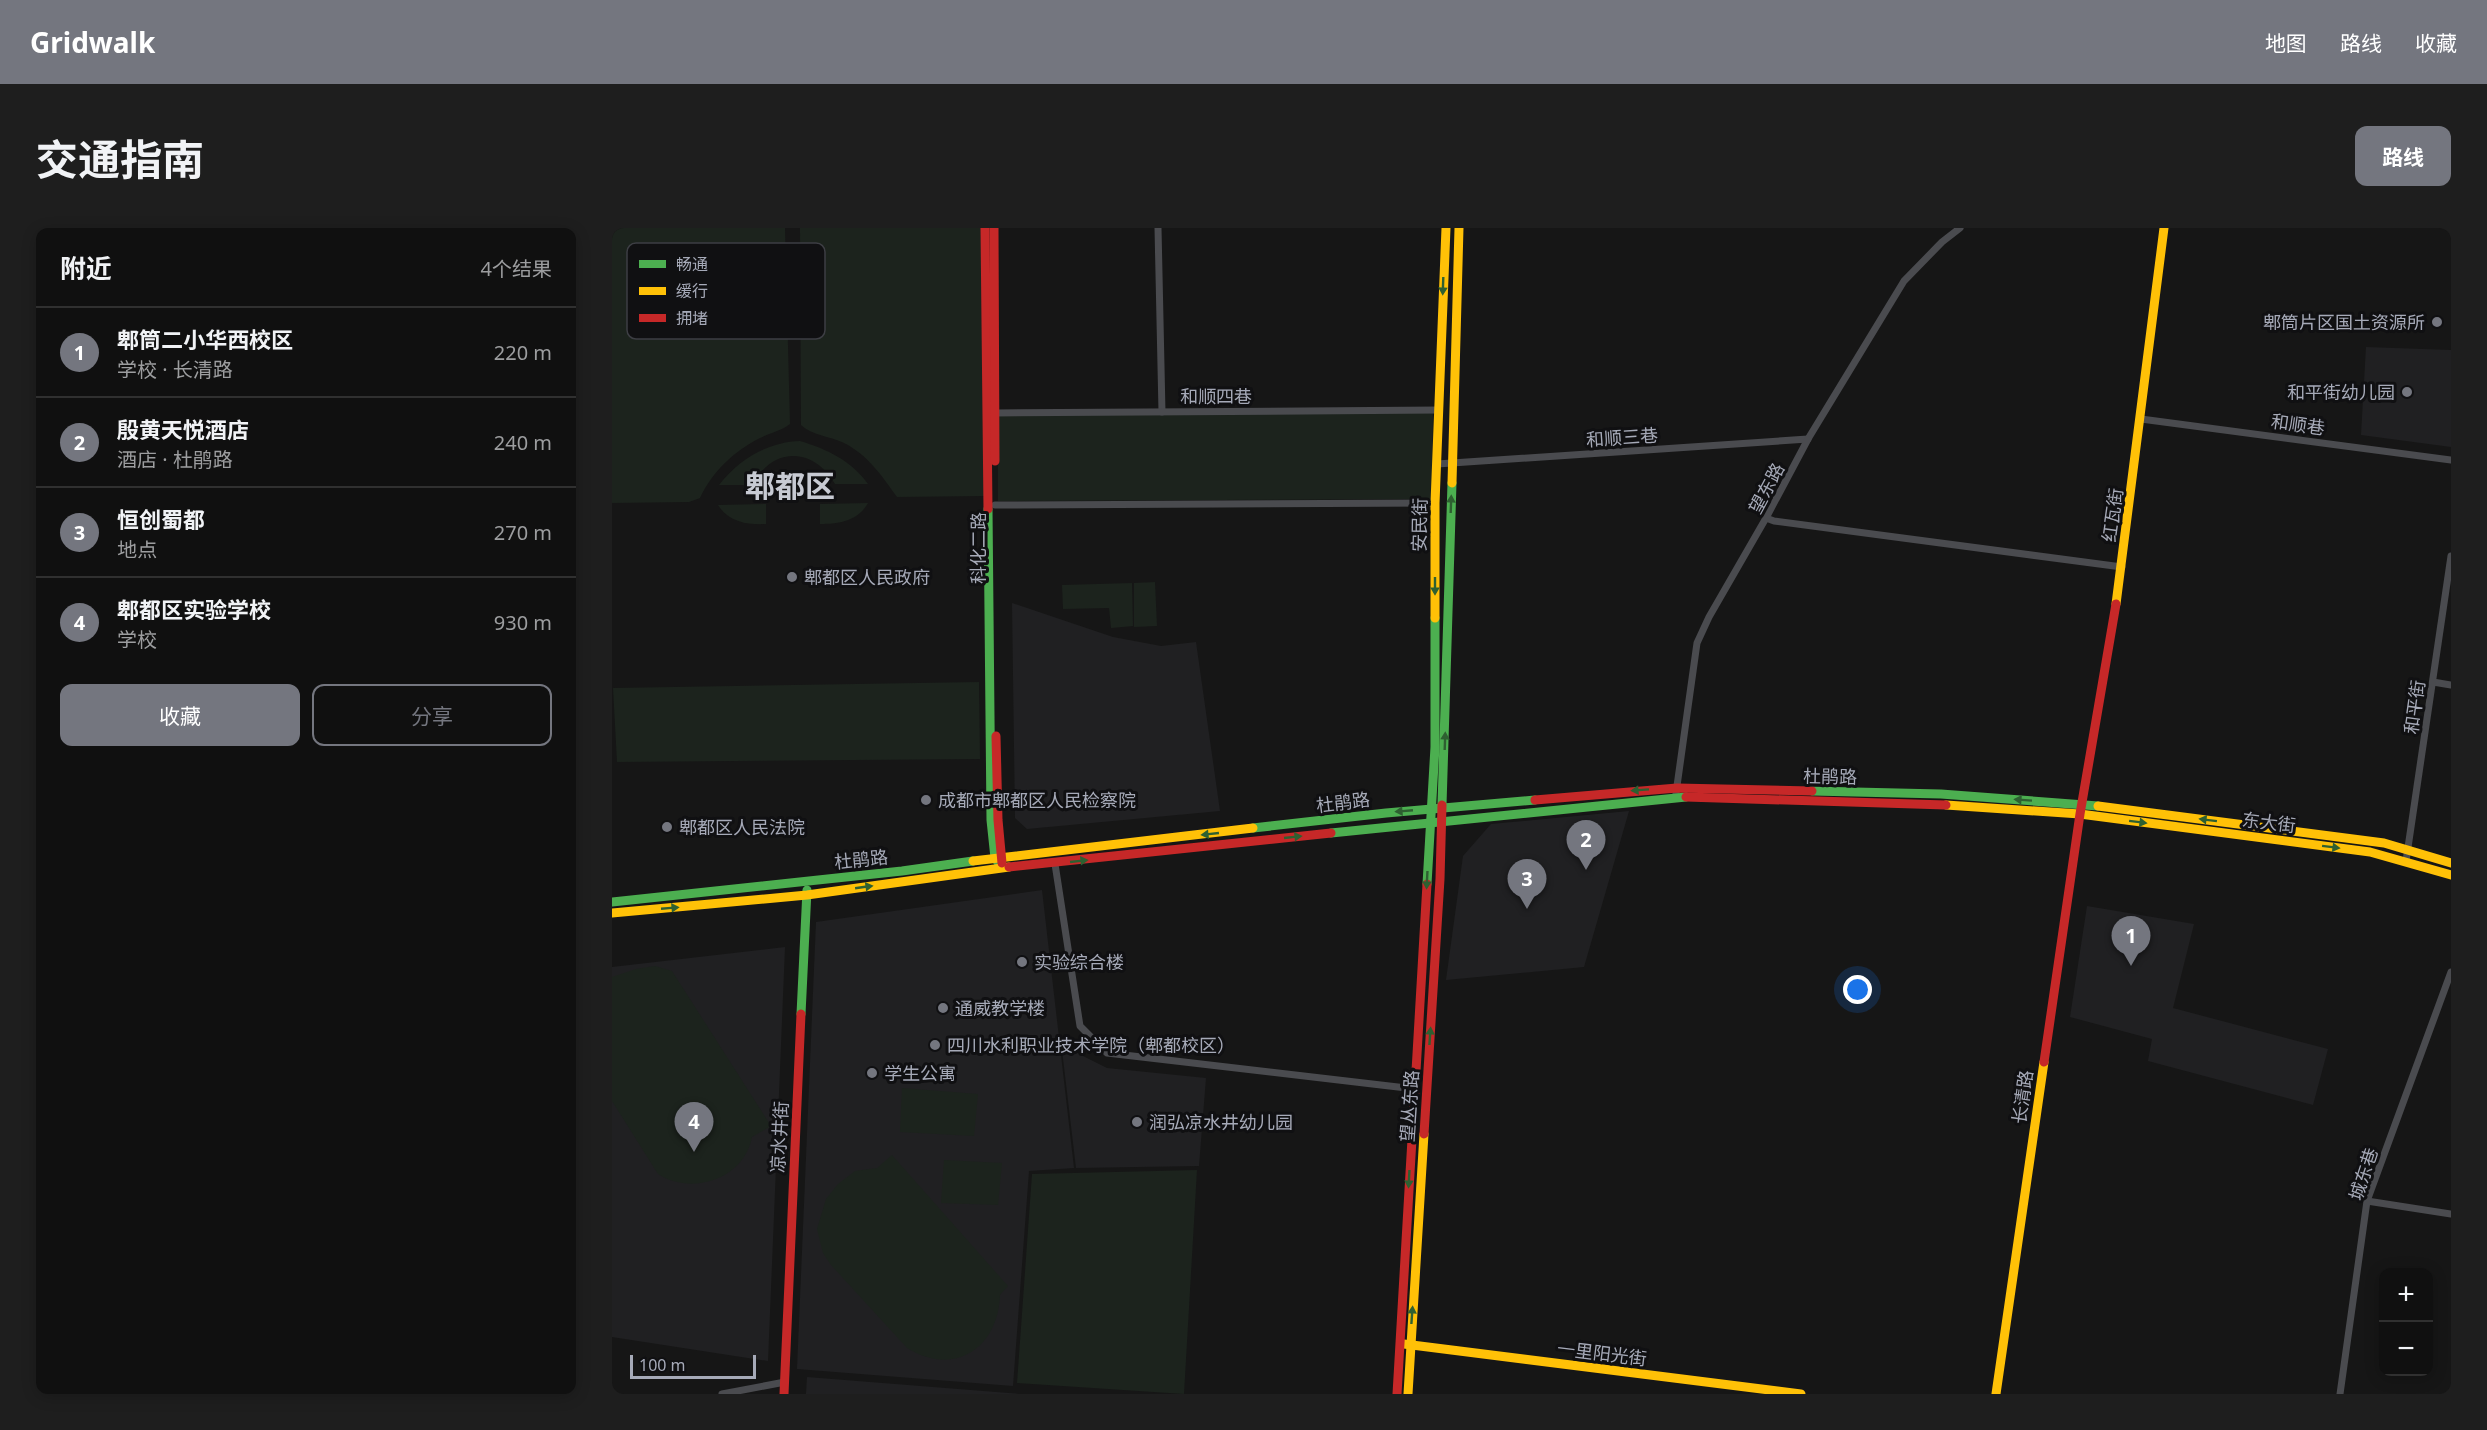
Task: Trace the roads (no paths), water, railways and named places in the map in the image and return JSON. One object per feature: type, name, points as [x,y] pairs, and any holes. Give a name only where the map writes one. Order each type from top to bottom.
[{"type":"main road","points":[[986,228],[991,820],[998,858]]},
{"type":"main road","name":"科化二路","points":[[994,228],[994,674],[998,858],[1003,868]]},
{"type":"main road","name":"安民街","points":[[1431,822],[1435,747],[1435,503],[1446,228]]},
{"type":"main road","name":"安民街","points":[[1442,820],[1459,228]]},
{"type":"main road","name":"红瓦街","points":[[2080,809],[2121,567],[2164,228]]},
{"type":"main road","name":"杜鹃路","points":[[612,913],[807,895],[1003,868],[1431,822],[1676,792]]},
{"type":"main road","name":"杜鹃路","points":[[612,902],[808,882],[1432,808],[1676,792],[2080,809]]},
{"type":"main road","name":"东大街","points":[[2080,809],[2384,843],[2451,863]]},
{"type":"main road","name":"东大街","points":[[2080,809],[2370,852],[2451,875]]},
{"type":"main road","name":"长清路","points":[[1996,1394],[2080,809]]},
{"type":"main road","name":"望丛东路","points":[[1408,1394],[1442,820]]},
{"type":"main road","name":"望丛东路","points":[[1397,1394],[1431,822]]},
{"type":"main road","name":"凉水井街","points":[[784,1394],[808,882]]},
{"type":"main road","name":"一里阳光街","points":[[1400,1344],[1801,1394]]},
{"type":"street","points":[[1158,228],[1162,412]]},
{"type":"street","name":"望东路","points":[[1676,792],[1697,643],[1709,617],[1808,439],[1904,281],[1942,242],[1960,228]]},
{"type":"street","name":"和顺四巷","points":[[995,412],[1438,410]]},
{"type":"street","name":"和顺巷","points":[[2141,419],[2451,460]]},
{"type":"street","name":"和顺三巷","points":[[1437,464],[1808,439]]},
{"type":"street","points":[[994,505],[1435,503]]},
{"type":"street","points":[[1766,518],[1774,521],[2121,567]]},
{"type":"street","name":"和平街","points":[[2406,861],[2451,556]]},
{"type":"street","points":[[2433,682],[2451,685]]},
{"type":"street","points":[[1055,864],[1080,1026],[1107,1053],[1415,1089]]},
{"type":"street","name":"城东巷","points":[[2340,1394],[2367,1201],[2451,972]]},
{"type":"street","points":[[2367,1201],[2451,1214]]},
{"type":"street","points":[[723,1394],[784,1382]]},
{"type":"place","name":"郫筒片区国土资源所","points":[[2437,322]]},
{"type":"place","name":"和平街幼儿园","points":[[2407,392]]},
{"type":"place","name":"郫都区人民政府","points":[[792,577]]},
{"type":"place","name":"成都市郫都区人民检察院","points":[[926,800]]},
{"type":"place","name":"郫都区人民法院","points":[[667,827]]},
{"type":"place","name":"殷黄天悦酒店","points":[[1586,870]]},
{"type":"place","name":"恒创蜀都","points":[[1527,909]]},
{"type":"place","name":"实验综合楼","points":[[1022,962]]},
{"type":"place","name":"郫筒二小华西校区","points":[[2131,966]]},
{"type":"place","name":"通威教学楼","points":[[943,1008]]},
{"type":"place","name":"四川水利职业技术学院（郫都校区）","points":[[935,1045]]},
{"type":"place","name":"学生公寓","points":[[872,1073]]},
{"type":"place","name":"润弘凉水井幼儿园","points":[[1137,1122]]},
{"type":"place","name":"郫都区实验学校","points":[[694,1152]]},
{"type":"district","name":"郫都区","points":[[790,485]]}]
